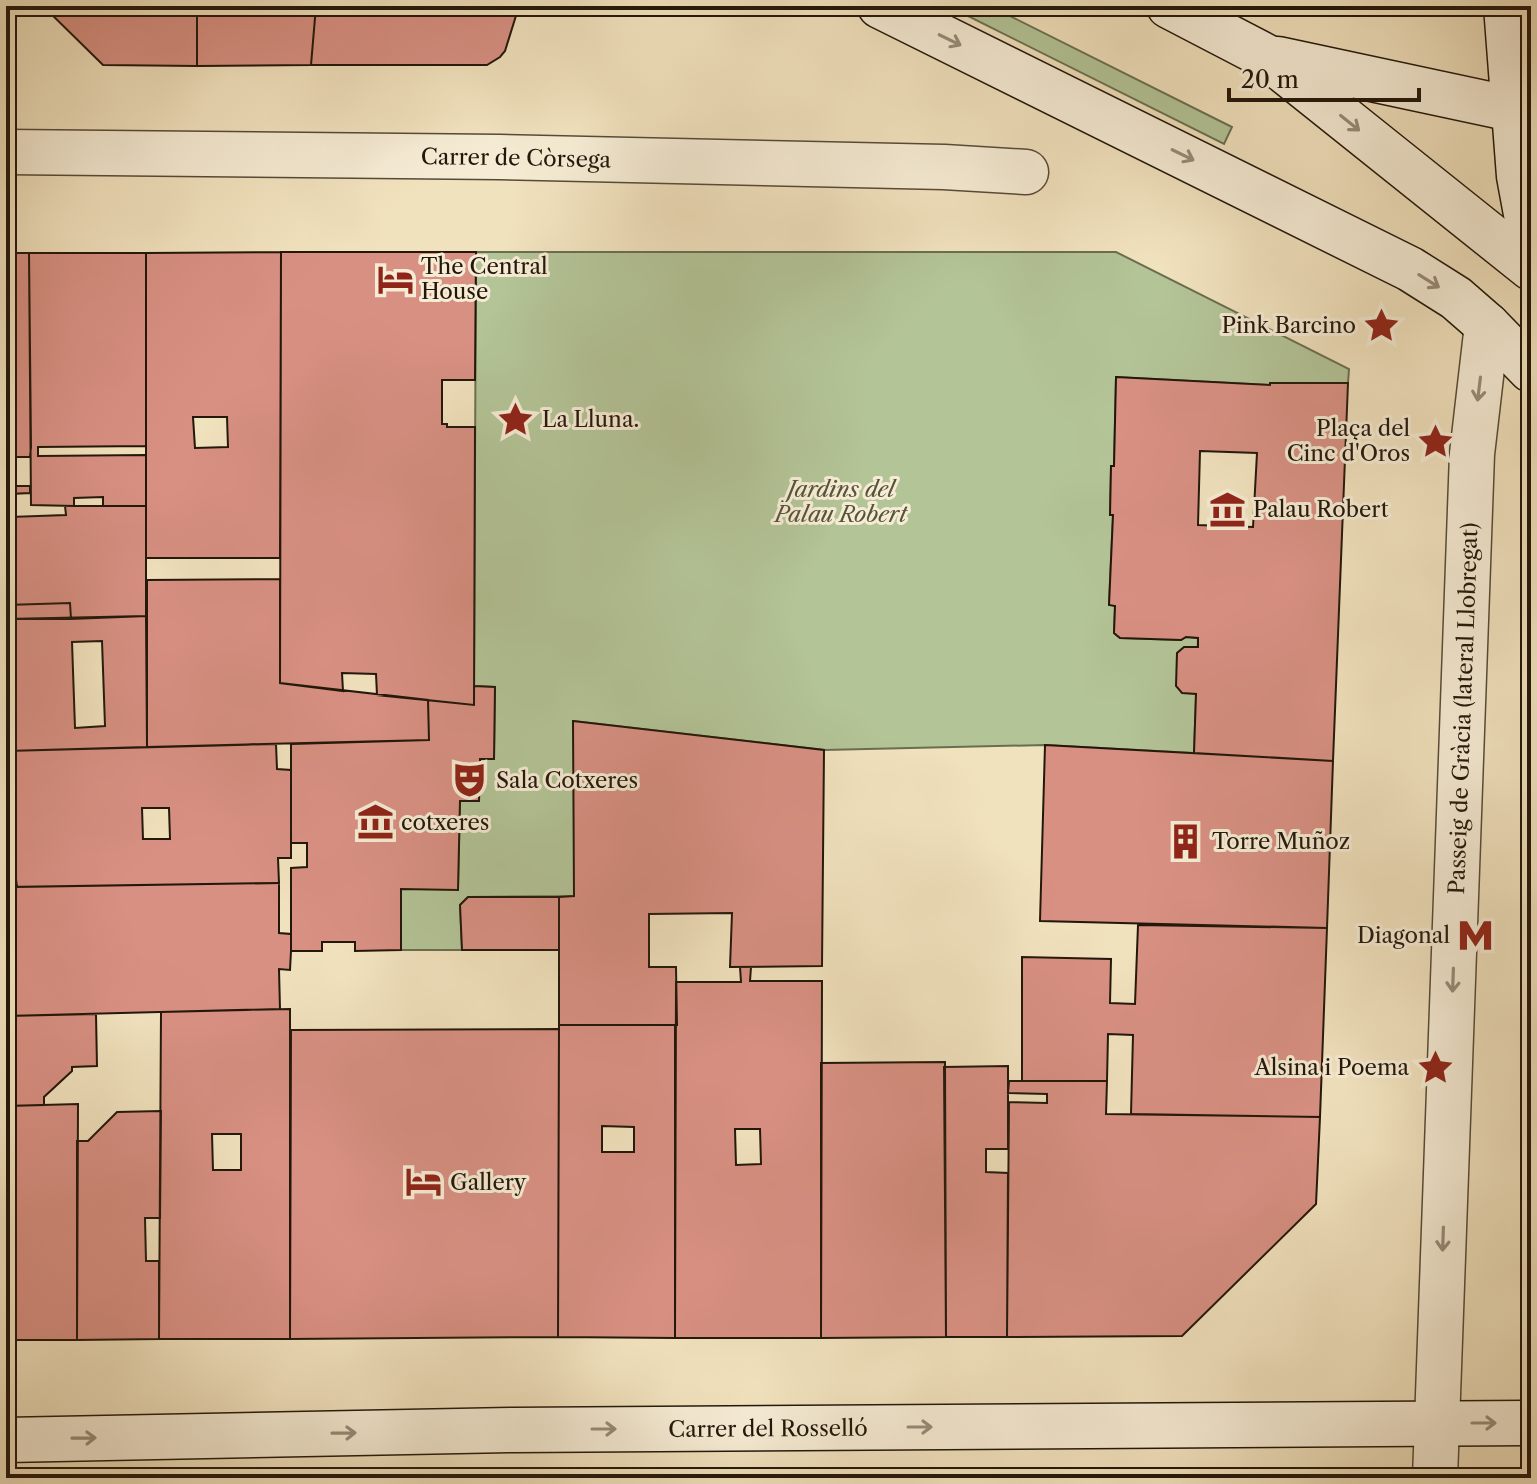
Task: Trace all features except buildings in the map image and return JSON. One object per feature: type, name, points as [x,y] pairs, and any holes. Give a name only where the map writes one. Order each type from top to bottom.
[{"type":"street","points":[[880,6],[1400,264],[1456,298],[1531,370]]},
{"type":"street","points":[[1169,6],[1267,57],[1521,251]]},
{"type":"street","points":[[1267,57],[1522,111],[1506,6]]},
{"type":"street","name":"Passeig de Gràcia (lateral Llobregat)","points":[[1435,1478],[1472,454],[1487,325],[1521,251],[1519,176],[1522,111]]},
{"type":"street","name":"Carrer de Còrsega","points":[[6,152],[499,157],[944,167],[1026,172]]},
{"type":"street","name":"Carrer del Rosselló","points":[[6,1440],[530,1430],[1531,1423]]},
{"type":"green space","points":[[948,6],[990,6],[1232,127],[1224,144]]},
{"type":"green space","name":"Jardins del Palau Robert","points":[[476,252],[1116,252],[1349,369],[1348,383],[1270,385],[1116,377],[1109,604],[1115,606],[1114,633],[1120,638],[1198,638],[1194,753],[1045,745],[824,750],[574,721],[574,896],[468,897],[460,905],[462,950],[401,950],[401,889],[458,889],[460,801],[479,801],[480,759],[494,759],[495,687],[474,686]]},
{"type":"place","name":"The Central House","points":[[395,279]]},
{"type":"place","name":"Pink Barcino","points":[[1382,325]]},
{"type":"place","name":"La Lluna.","points":[[516,419]]},
{"type":"place","name":"Plaça del Cinc d'Oros","points":[[1436,441]]},
{"type":"place","name":"Palau Robert","points":[[1227,509]]},
{"type":"place","name":"Sala Cotxeres","points":[[470,780]]},
{"type":"place","name":"cotxeres","points":[[375,822]]},
{"type":"place","name":"Torre Muñoz","points":[[1186,841]]},
{"type":"place","name":"Diagonal","points":[[1476,935]]},
{"type":"place","name":"Alsina i Poema","points":[[1435,1067]]},
{"type":"place","name":"Gallery","points":[[424,1182]]}]
